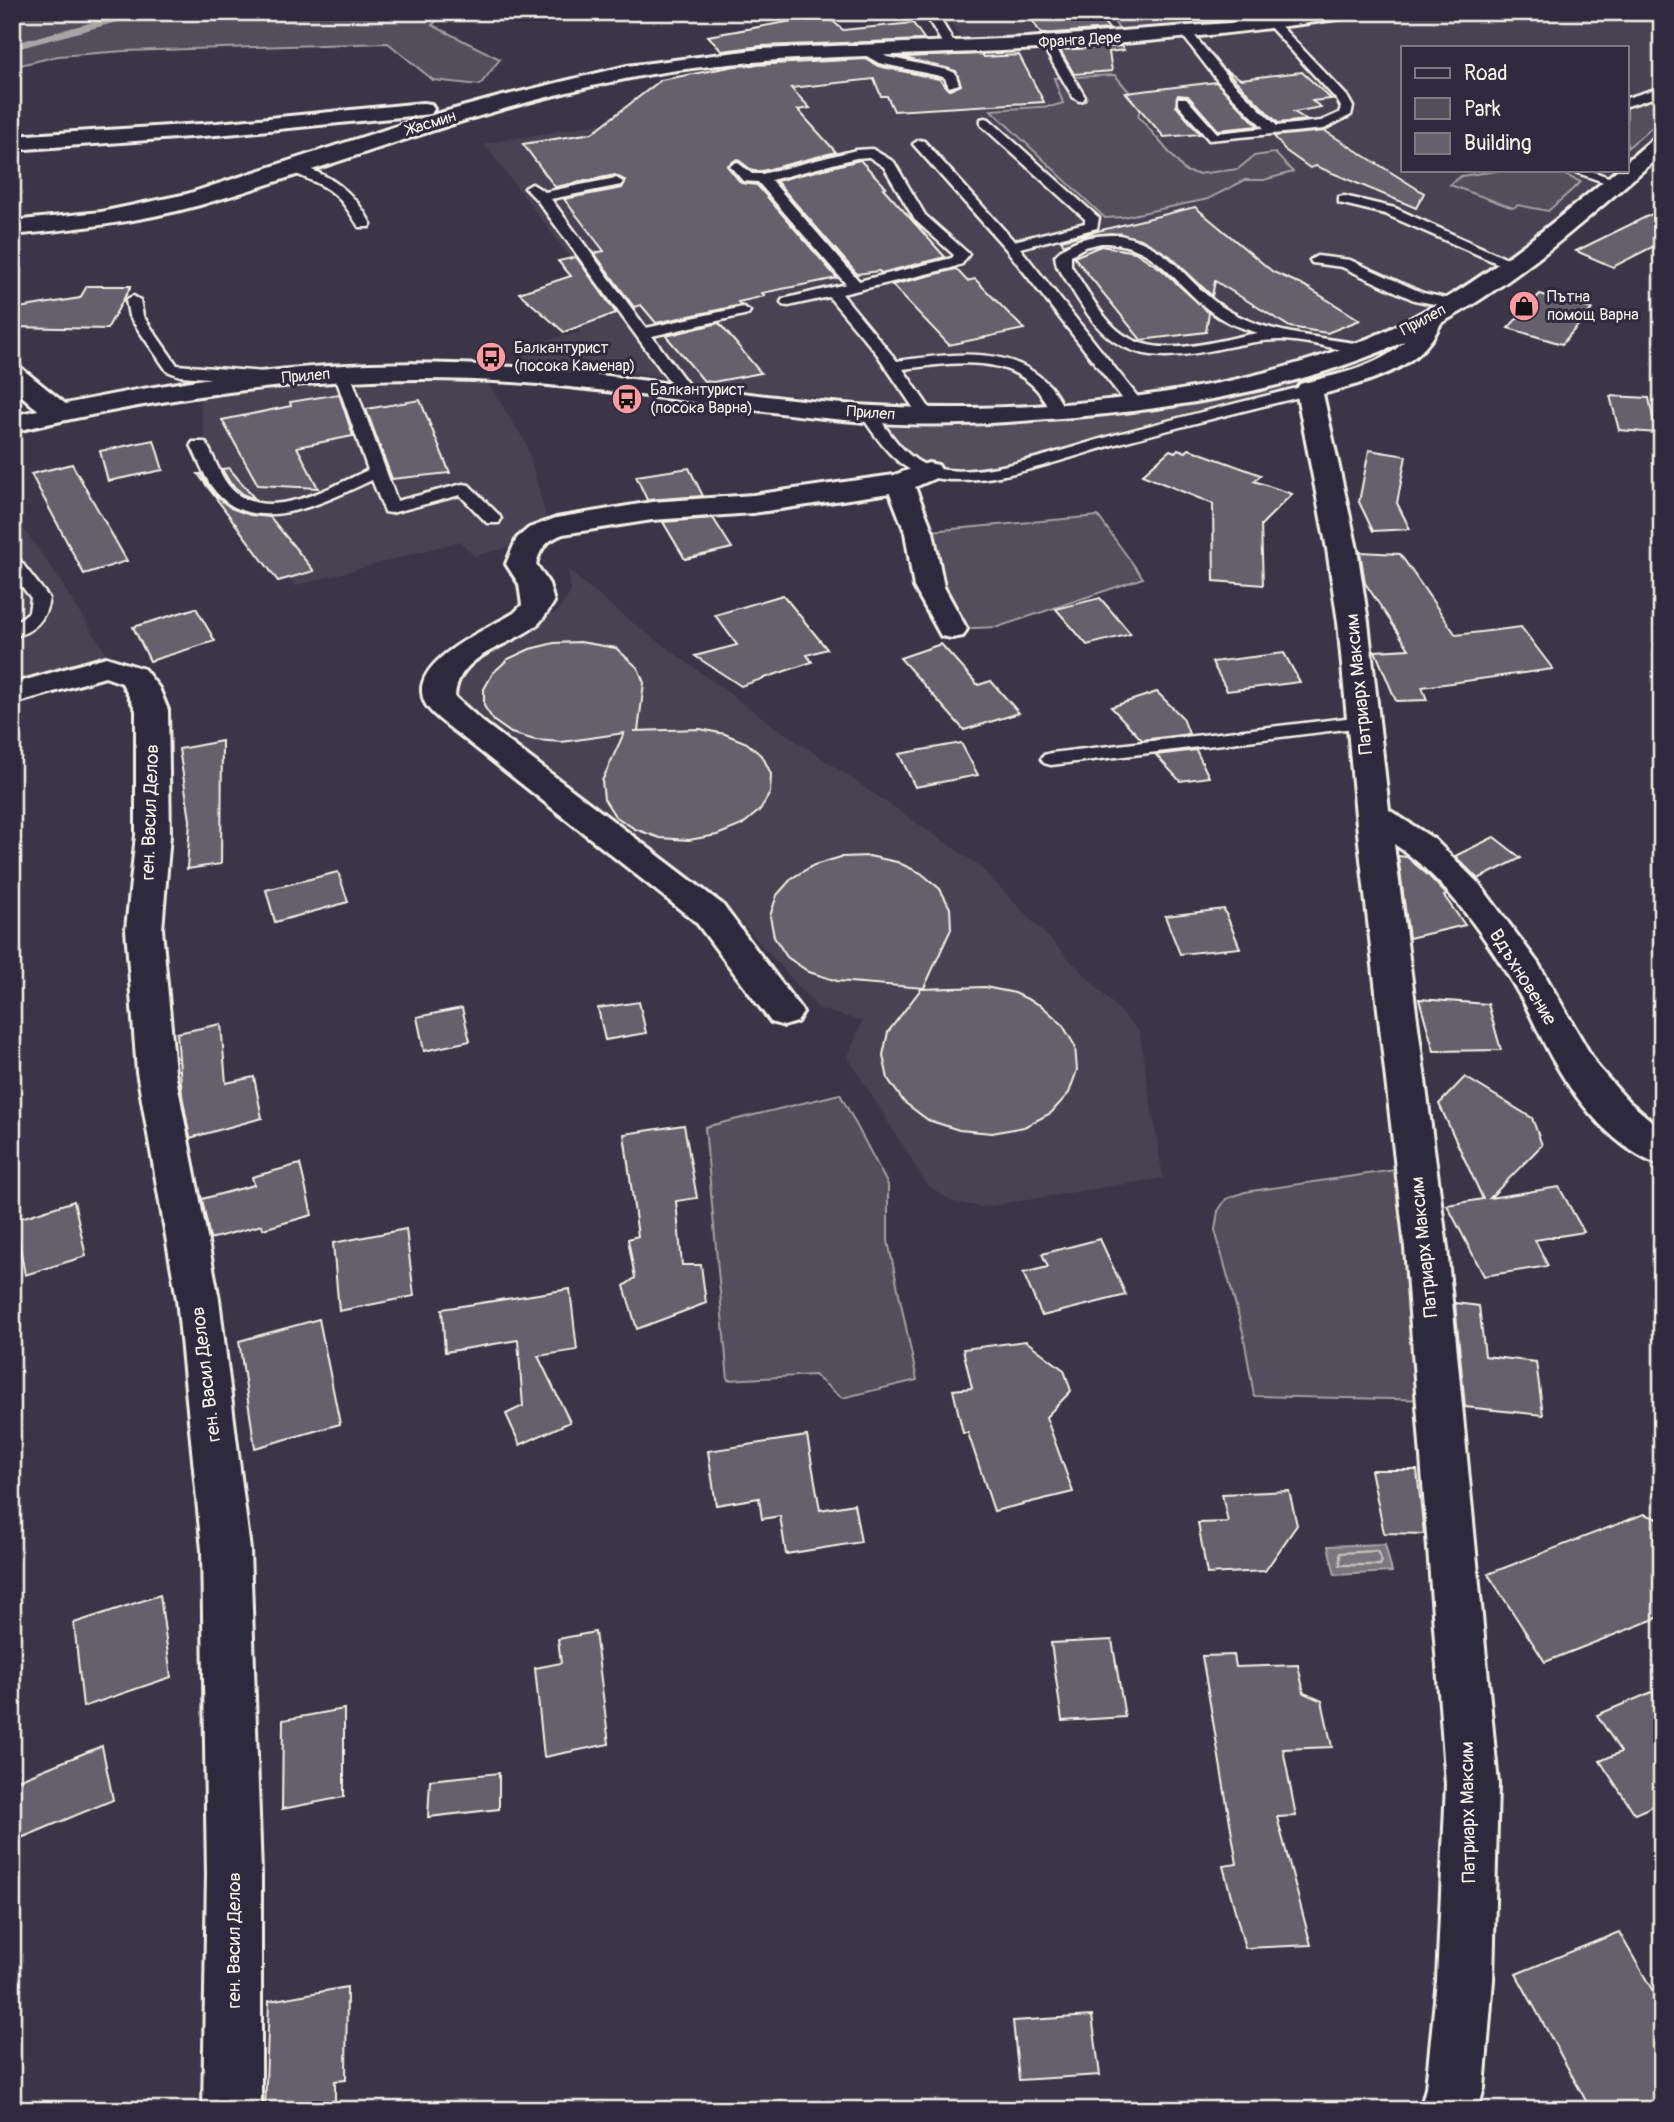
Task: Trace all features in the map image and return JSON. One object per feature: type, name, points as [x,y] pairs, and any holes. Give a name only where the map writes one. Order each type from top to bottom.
[{"type":"street","name":"Франга Дере","points":[[862,51],[1047,43],[1186,32],[1273,24],[1344,12]]},
{"type":"street","name":"Жасмин","points":[[12,228],[101,219],[192,200],[506,101],[583,82],[668,66],[761,55],[862,51]]},
{"type":"street","points":[[12,143],[217,128],[506,101]]},
{"type":"street","name":"Прилеп","points":[[1628,171],[1662,143]]},
{"type":"street","name":"Прилеп","points":[[12,424],[60,412],[276,378],[342,373],[476,372],[869,415],[927,416],[1058,411],[1135,404],[1210,393],[1298,371],[1362,349],[1430,318],[1565,226],[1627,172]]},
{"type":"street","points":[[1309,390],[1386,367],[1427,333],[1430,318]]},
{"type":"street","points":[[12,374],[60,412]]},
{"type":"street","name":"Патриарх Максим","points":[[1309,390],[1342,549],[1426,1248],[1472,1784],[1462,2102]]},
{"type":"street","points":[[784,1012],[709,913],[472,729],[439,700],[437,686],[447,667],[467,652],[528,618],[539,602],[534,584],[521,564],[527,544],[539,534],[556,527],[652,511],[753,504],[914,477],[919,532],[929,587],[952,629]]},
{"type":"street","name":"ген. Васил Делов","points":[[12,694],[106,667],[133,676],[143,688],[152,710],[153,835],[144,929],[156,1072],[198,1299],[226,1550],[234,1874],[232,2110]]},
{"type":"street","name":"Вдъхновение","points":[[1373,815],[1424,848],[1454,879],[1488,921],[1536,990],[1574,1063],[1602,1099],[1644,1139],[1662,1150]]},
{"type":"lane","points":[[930,12],[951,47]]},
{"type":"lane","points":[[1182,101],[1214,137],[1325,125],[1345,115],[1347,107],[1343,99],[1273,24]]},
{"type":"lane","points":[[1186,32],[1225,82],[1275,131]]},
{"type":"lane","points":[[1047,43],[1079,97]]},
{"type":"lane","points":[[862,51],[883,60],[944,73],[951,76],[953,84]]},
{"type":"lane","points":[[1628,102],[1662,91]]},
{"type":"lane","points":[[985,122],[1091,218],[1092,225],[1083,229],[1011,246]]},
{"type":"lane","points":[[919,144],[1011,246],[1135,404]]},
{"type":"lane","points":[[737,166],[748,178],[762,178],[856,154],[872,153],[889,165],[920,217],[962,254],[957,261],[946,265],[788,302]]},
{"type":"lane","points":[[294,168],[340,188],[353,200],[364,224]]},
{"type":"lane","points":[[1582,172],[1615,182]]},
{"type":"lane","points":[[762,178],[856,286]]},
{"type":"lane","points":[[616,181],[537,192],[687,394]]},
{"type":"lane","points":[[1344,200],[1390,211],[1511,264]]},
{"type":"lane","points":[[1280,336],[1198,349],[1153,351],[1133,346],[1114,334],[1064,266],[1062,256],[1072,246],[1096,240],[1123,239],[1140,243],[1157,252],[1218,311],[1280,336],[1362,349]]},
{"type":"lane","points":[[1317,260],[1345,263],[1419,297],[1454,304]]},
{"type":"lane","points":[[833,292],[893,366],[927,416]]},
{"type":"lane","points":[[133,300],[136,316],[172,368],[180,371],[276,378]]},
{"type":"lane","points":[[644,333],[743,311]]},
{"type":"lane","points":[[893,366],[956,360],[990,360],[1015,364],[1050,394],[1058,411]]},
{"type":"lane","points":[[342,373],[391,508],[463,489],[493,519]]},
{"type":"lane","points":[[869,415],[890,444],[908,460],[914,477],[1005,471],[1040,464],[1114,440],[1309,390]]},
{"type":"lane","points":[[199,445],[225,493],[243,503],[266,509],[302,504],[377,472]]},
{"type":"lane","points":[[12,562],[40,598],[38,614],[12,632]]},
{"type":"lane","points":[[1051,759],[1363,723]]},
{"type":"shaded area","points":[[945,12],[1023,12],[1041,39],[1219,28],[1328,12],[1662,12],[1662,131],[1628,161],[1628,46],[1401,46],[1401,172],[1616,172],[1522,248],[1399,325],[1344,348],[1271,371],[1197,386],[1102,398],[998,406],[893,405],[738,389],[628,372],[518,362],[532,343],[581,333],[542,296],[585,277],[484,144],[779,92],[760,52],[963,43]]},
{"type":"shaded area","points":[[387,378],[487,382],[526,443],[549,527],[525,543],[474,556],[460,541],[295,586],[246,518],[205,441],[199,394],[282,384]]},
{"type":"shaded area","points":[[12,513],[51,567],[116,669],[12,694]]},
{"type":"shaded area","points":[[568,570],[622,615],[767,721],[977,864],[1139,1031],[1163,1178],[982,1207],[953,1202],[927,1185],[848,1057],[862,1021],[819,1009],[716,894],[610,828],[471,717],[458,698],[459,682],[470,666],[490,649],[558,611],[571,592]]},
{"type":"green space","points":[[12,12],[446,12],[432,25],[500,59],[480,85],[433,80],[388,43],[124,51],[58,56],[12,67]]},
{"type":"green space","points":[[1108,12],[1207,12],[1219,28],[1122,34]]},
{"type":"green space","points":[[1115,75],[1141,106],[1138,116],[1185,171],[1197,174],[1238,169],[1254,156],[1275,153],[1293,172],[1264,180],[1245,180],[1208,199],[1123,217],[1105,218],[991,110],[1063,103],[1054,78]]},
{"type":"green space","points":[[1662,91],[1662,119],[1628,147],[1628,102]]},
{"type":"green space","points":[[1489,172],[1558,172],[1581,182],[1548,211],[1518,205],[1513,208],[1450,185],[1461,176]]},
{"type":"green space","points":[[1413,333],[1386,367],[1040,464],[952,474],[908,460],[874,422],[1098,416],[1141,409]]},
{"type":"green space","points":[[1098,516],[1143,578],[998,627],[952,629],[919,532]]},
{"type":"green space","points":[[840,1094],[888,1185],[888,1241],[917,1380],[842,1398],[814,1375],[728,1380],[705,1127]]},
{"type":"green space","points":[[1416,1167],[1439,1400],[1254,1396],[1243,1332],[1215,1230],[1218,1211],[1226,1199],[1245,1192]]},
{"type":"water","points":[[1385,1544],[1392,1572],[1335,1575],[1328,1546]]},
{"type":"building","points":[[1027,12],[1096,12],[1109,29],[1041,34]]},
{"type":"building","points":[[826,15],[843,30],[913,23],[925,40],[761,46],[722,51],[708,36]]},
{"type":"building","points":[[1121,46],[1124,50],[1109,52],[1112,71],[1074,74],[1060,50]]},
{"type":"building","points":[[982,54],[984,57],[1019,55],[1044,102],[894,111],[887,96],[881,96],[874,79],[791,88],[810,108],[798,110],[836,152],[762,171],[753,171],[737,159],[727,166],[741,183],[757,185],[837,278],[762,293],[765,296],[738,302],[741,305],[656,323],[641,305],[634,307],[594,253],[604,251],[564,199],[622,188],[626,181],[615,175],[555,187],[523,144],[592,133],[661,80],[735,66],[866,59],[878,66],[939,79],[950,90],[961,85],[956,71],[901,57]]},
{"type":"building","points":[[1224,69],[1241,79],[1302,72],[1331,99],[1312,101],[1321,107],[1294,112],[1307,120],[1278,123]]},
{"type":"building","points":[[1216,82],[1258,126],[1218,130],[1188,96],[1178,95],[1176,106],[1200,134],[1164,137],[1126,93]]},
{"type":"building","points":[[1325,131],[1424,193],[1416,208],[1316,166],[1310,168],[1286,151],[1274,136]]},
{"type":"building","points":[[860,160],[945,257],[881,273],[857,274],[776,181]]},
{"type":"building","points":[[1195,207],[1273,272],[1305,286],[1360,320],[1327,333],[1290,327],[1215,281],[1212,296],[1170,256],[1141,239],[1111,233],[1084,236],[1064,245],[1061,240]]},
{"type":"building","points":[[1662,209],[1662,242],[1613,267],[1576,251]]},
{"type":"building","points":[[1101,246],[1135,252],[1161,269],[1209,313],[1206,332],[1141,340],[1074,257]]},
{"type":"building","points":[[576,257],[616,313],[564,332],[519,293],[571,276],[558,261]]},
{"type":"building","points":[[956,269],[967,281],[975,279],[1024,329],[949,345],[892,285]]},
{"type":"building","points":[[87,286],[131,286],[107,329],[12,327],[12,309],[80,298]]},
{"type":"building","points":[[1540,294],[1592,309],[1562,344],[1508,328]]},
{"type":"building","points":[[719,323],[761,373],[713,382],[704,381],[666,336]]},
{"type":"building","points":[[339,394],[353,436],[297,447],[318,488],[258,485],[222,420],[291,406],[290,402]]},
{"type":"building","points":[[1610,396],[1649,398],[1656,433],[1619,430]]},
{"type":"building","points":[[420,400],[450,473],[392,479],[366,409]]},
{"type":"building","points":[[154,440],[163,470],[108,481],[100,451]]},
{"type":"building","points":[[1178,449],[1186,452],[1189,449],[1261,475],[1254,481],[1292,494],[1261,525],[1263,585],[1214,581],[1213,504],[1142,475],[1170,450],[1175,452]]},
{"type":"building","points":[[1369,450],[1406,456],[1397,503],[1410,529],[1373,531],[1359,502]]},
{"type":"building","points":[[72,464],[127,561],[84,574],[31,474]]},
{"type":"building","points":[[229,468],[255,499],[244,495],[230,483],[222,469]]},
{"type":"building","points":[[689,468],[703,496],[647,500],[636,476]]},
{"type":"building","points":[[198,474],[201,474],[214,494],[231,508],[250,515],[270,517],[314,571],[278,581]]},
{"type":"building","points":[[713,518],[732,548],[685,559],[663,522]]},
{"type":"building","points":[[1360,552],[1400,554],[1456,635],[1521,627],[1553,669],[1422,687],[1427,700],[1396,701],[1375,651],[1409,649],[1365,583]]},
{"type":"building","points":[[783,595],[827,649],[807,655],[812,662],[741,686],[695,656],[737,645],[715,615]]},
{"type":"building","points":[[1100,598],[1131,634],[1087,645],[1056,609]]},
{"type":"building","points":[[196,608],[215,641],[150,661],[133,627]]},
{"type":"building","points":[[580,642],[616,648],[638,668],[644,683],[638,731],[700,729],[725,734],[747,743],[763,757],[771,774],[770,793],[760,810],[742,825],[717,835],[689,840],[660,838],[635,829],[615,816],[604,799],[602,781],[624,733],[562,742],[535,740],[511,733],[494,721],[484,706],[484,689],[493,673],[508,659],[530,649],[554,643]]},
{"type":"building","points":[[941,644],[978,685],[991,681],[1019,713],[964,730],[900,658]]},
{"type":"building","points":[[1284,653],[1300,682],[1227,691],[1212,662]]},
{"type":"building","points":[[1157,692],[1183,718],[1189,734],[1142,740],[1111,707]]},
{"type":"building","points":[[222,741],[221,864],[187,869],[190,820],[179,749]]},
{"type":"building","points":[[961,743],[978,775],[915,787],[899,754]]},
{"type":"building","points":[[1196,750],[1209,777],[1180,781],[1156,755]]},
{"type":"building","points":[[1494,837],[1521,858],[1478,879],[1455,856]]},
{"type":"building","points":[[869,856],[897,862],[921,873],[940,889],[950,908],[951,929],[924,988],[837,981],[809,972],[787,957],[774,937],[770,916],[777,895],[792,878],[814,865],[841,857]]},
{"type":"building","points":[[1398,856],[1407,857],[1430,877],[1447,895],[1444,896],[1465,925],[1409,938]]},
{"type":"building","points":[[338,872],[348,902],[275,922],[266,890]]},
{"type":"building","points":[[1224,909],[1240,948],[1180,954],[1165,916]]},
{"type":"building","points":[[985,987],[1015,993],[1042,1006],[1062,1024],[1075,1046],[1077,1070],[1069,1093],[1051,1113],[1024,1127],[992,1133],[959,1130],[928,1120],[904,1102],[888,1079],[883,1055],[888,1032],[921,989]]},
{"type":"building","points":[[1419,999],[1488,1004],[1501,1050],[1434,1051]]},
{"type":"building","points":[[639,1002],[646,1033],[605,1040],[598,1008]]},
{"type":"building","points":[[462,1008],[470,1041],[424,1051],[417,1017]]},
{"type":"building","points":[[221,1024],[226,1083],[254,1077],[262,1118],[190,1138],[182,1095],[177,1033]]},
{"type":"building","points":[[1465,1077],[1532,1118],[1542,1145],[1490,1198],[1559,1187],[1584,1232],[1535,1240],[1548,1266],[1484,1276],[1447,1205],[1483,1199],[1439,1104]]},
{"type":"building","points":[[684,1125],[697,1198],[676,1201],[682,1265],[701,1265],[706,1303],[637,1329],[624,1286],[635,1278],[628,1239],[638,1236],[624,1134]]},
{"type":"building","points":[[300,1164],[312,1215],[263,1229],[262,1225],[210,1239],[202,1199],[254,1185],[252,1177]]},
{"type":"building","points":[[74,1201],[86,1256],[25,1275],[15,1220]]},
{"type":"building","points":[[406,1229],[414,1296],[339,1311],[333,1243]]},
{"type":"building","points":[[1100,1239],[1126,1295],[1042,1316],[1023,1273],[1048,1267],[1042,1254]]},
{"type":"building","points":[[570,1289],[577,1350],[538,1356],[570,1422],[520,1445],[506,1414],[523,1406],[518,1340],[445,1352],[442,1309]]},
{"type":"building","points":[[1455,1303],[1479,1306],[1485,1356],[1536,1362],[1543,1415],[1465,1407]]},
{"type":"building","points":[[319,1319],[340,1424],[255,1448],[239,1341]]},
{"type":"building","points":[[1026,1341],[1064,1370],[1071,1391],[1046,1417],[1073,1492],[994,1511],[968,1433],[963,1433],[953,1390],[972,1388],[963,1349]]},
{"type":"building","points":[[807,1436],[820,1510],[854,1504],[861,1542],[786,1554],[780,1516],[762,1519],[759,1498],[716,1505],[708,1451]]},
{"type":"building","points":[[1371,1470],[1417,1470],[1424,1534],[1384,1533]]},
{"type":"building","points":[[1289,1491],[1297,1525],[1265,1571],[1207,1574],[1198,1523],[1228,1522],[1222,1494]]},
{"type":"building","points":[[1644,1514],[1662,1520],[1662,1616],[1545,1662],[1488,1574]]},
{"type":"building","points":[[160,1595],[171,1677],[83,1707],[74,1623]]},
{"type":"building","points":[[595,1632],[609,1744],[544,1757],[535,1668],[561,1663],[558,1639]]},
{"type":"building","points":[[1112,1640],[1125,1717],[1062,1721],[1051,1643]]},
{"type":"building","points":[[1234,1655],[1236,1667],[1298,1665],[1304,1693],[1322,1701],[1332,1747],[1283,1749],[1296,1816],[1277,1817],[1311,1945],[1245,1948],[1223,1866],[1237,1864],[1202,1656]]},
{"type":"building","points":[[1652,1692],[1662,1706],[1662,1802],[1635,1814],[1600,1761],[1621,1752],[1597,1715]]},
{"type":"building","points":[[344,1709],[344,1797],[282,1809],[283,1720]]},
{"type":"building","points":[[102,1746],[113,1800],[21,1838],[13,1782]]},
{"type":"building","points":[[499,1773],[499,1809],[428,1817],[430,1780]]},
{"type":"building","points":[[1619,1932],[1662,2007],[1662,2110],[1591,2110],[1516,1974]]},
{"type":"building","points":[[347,1987],[346,2080],[335,2081],[335,2110],[265,2110],[269,2001]]},
{"type":"building","points":[[1092,2016],[1100,2075],[1019,2080],[1013,2021]]},
{"type":"waterway","name":"Франга Дере","points":[[12,47],[142,12]]},
{"type":"place","name":"Пътна помощ Варна","points":[[1524,306]]},
{"type":"place","name":"Балкантурист (посока Каменар)","points":[[491,357]]},
{"type":"place","name":"Балкантурист (посока Варна)","points":[[627,399]]}]
